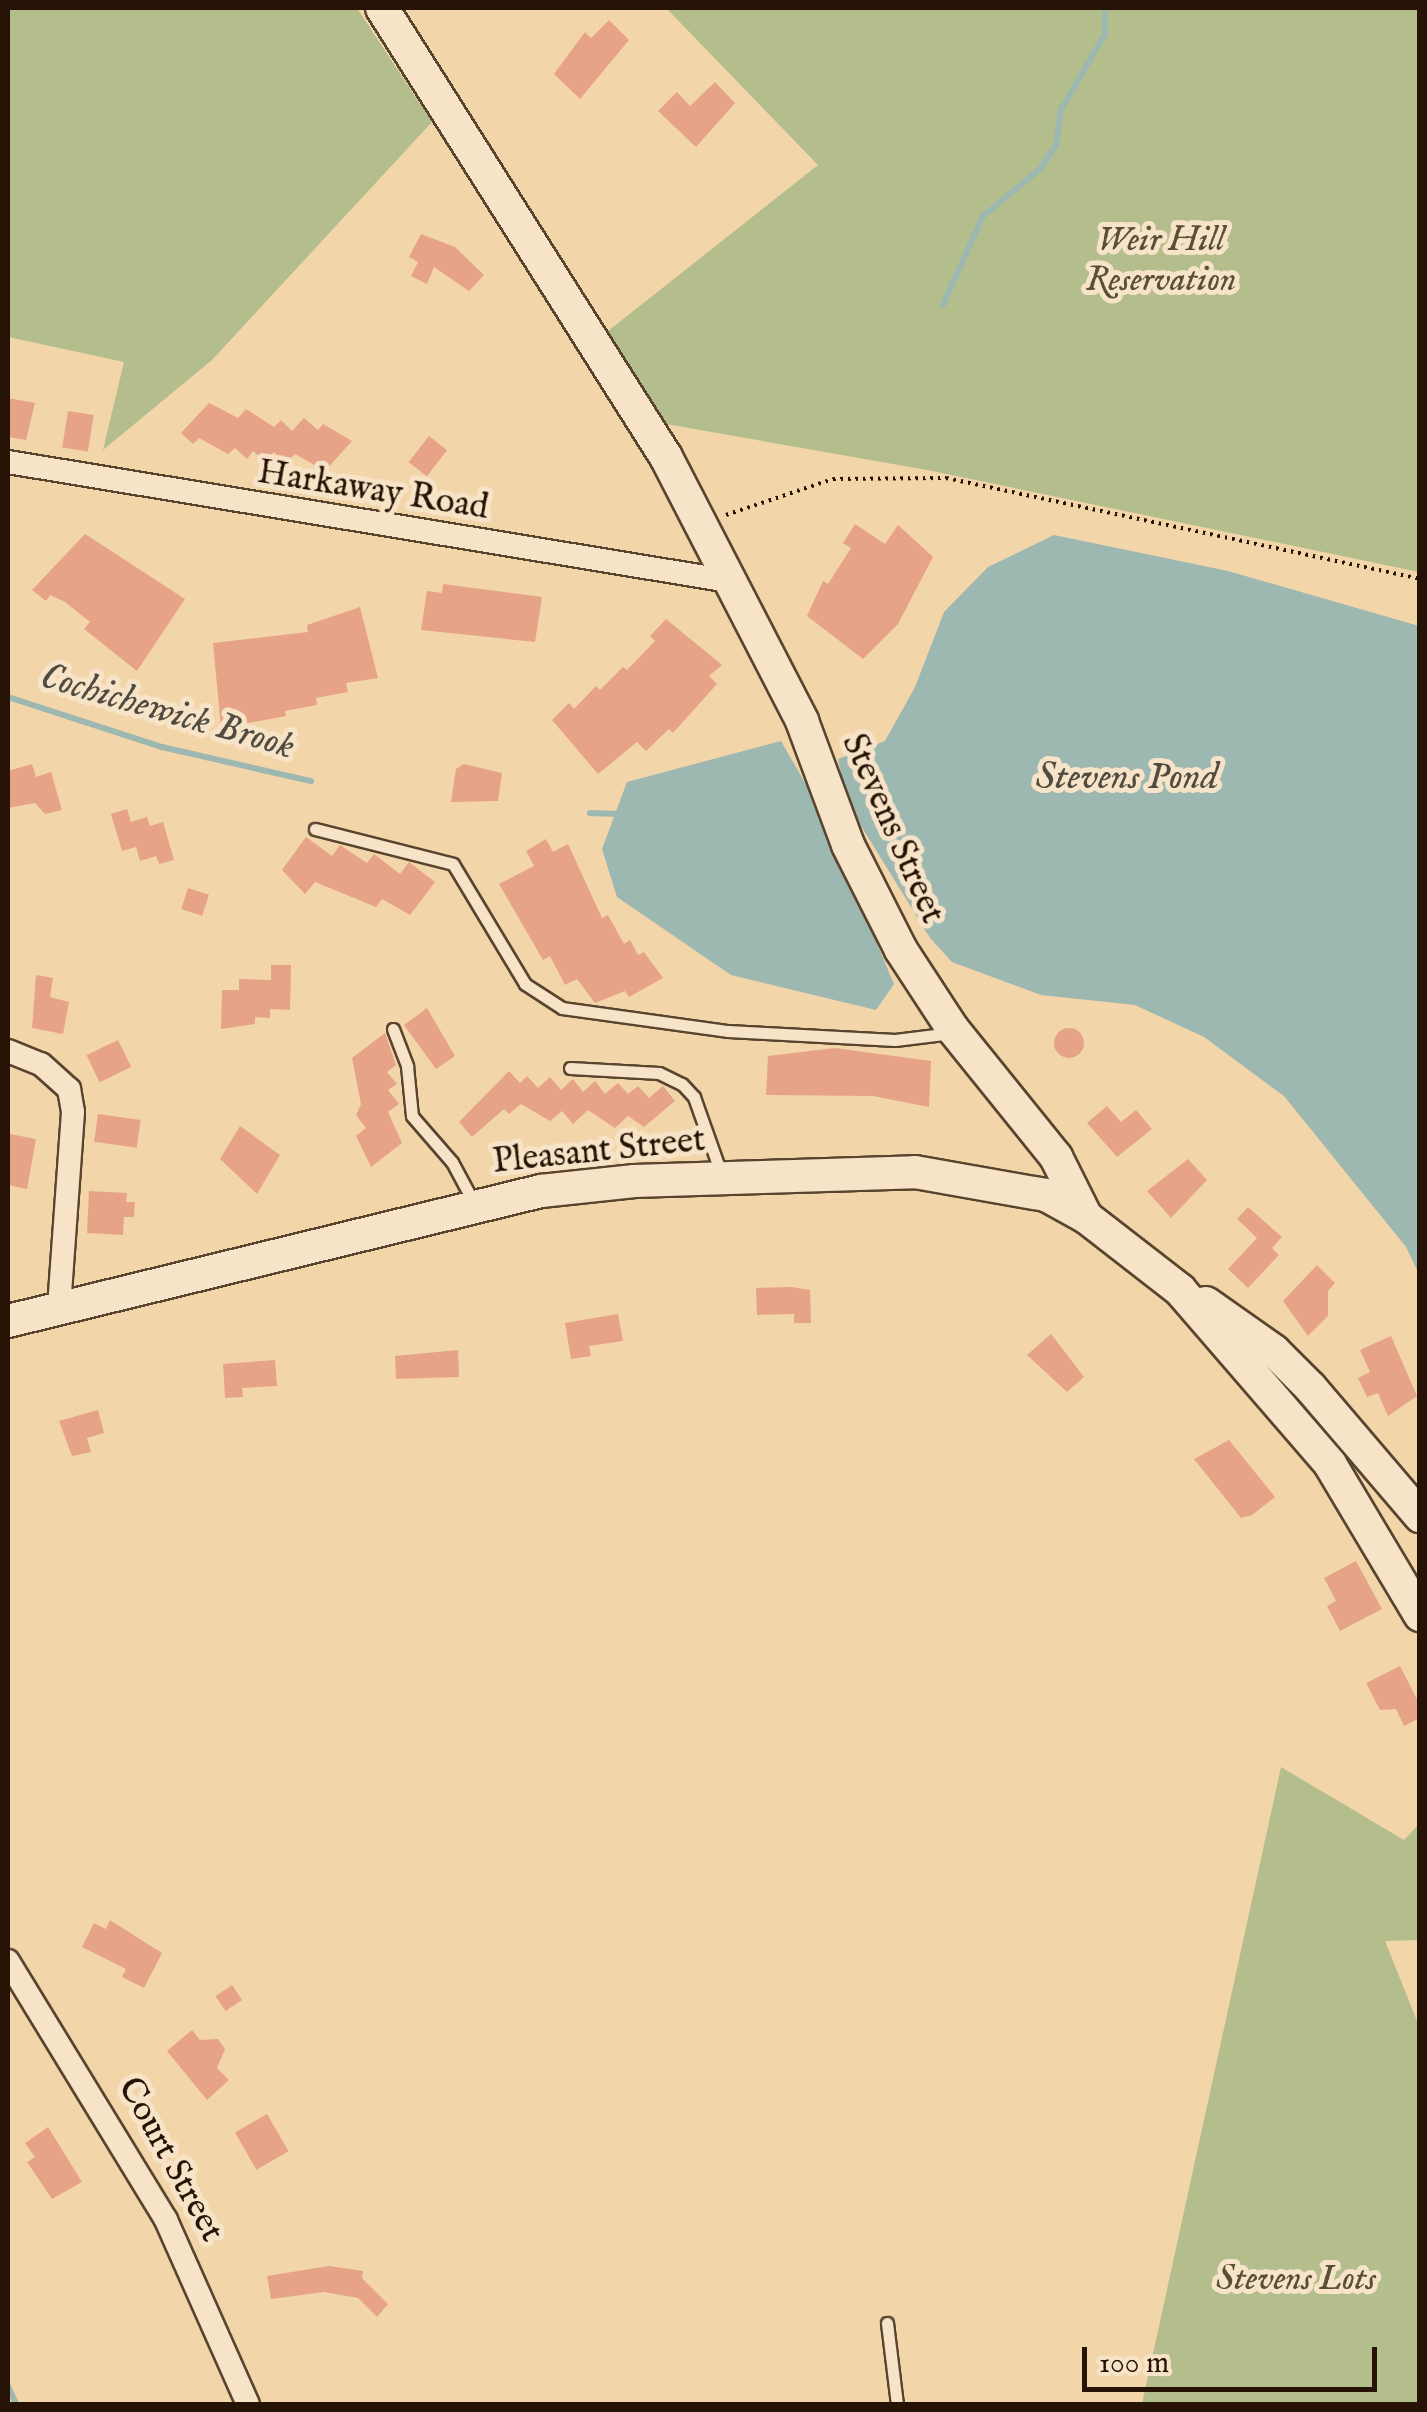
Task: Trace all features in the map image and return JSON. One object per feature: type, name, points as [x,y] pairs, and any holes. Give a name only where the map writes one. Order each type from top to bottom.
[{"type":"street","name":"Stevens Street","points":[[382,8],[611,366],[702,528],[802,721],[864,879],[957,1033],[1056,1157],[1086,1217],[1180,1290],[1330,1464],[1420,1614]]},
{"type":"street","name":"Harkaway Road","points":[[8,462],[270,510],[729,581]]},
{"type":"street","points":[[8,1051],[41,1064],[69,1089],[73,1112],[60,1308]]},
{"type":"street","name":"Pleasant Street","points":[[8,1321],[476,1206],[560,1189],[723,1178],[969,1176],[1046,1194],[1086,1217]]},
{"type":"street","points":[[1180,1290],[1274,1351],[1420,1516]]},
{"type":"street","name":"Court Street","points":[[8,1962],[140,2172],[206,2302],[248,2404]]},
{"type":"lane","points":[[315,829],[453,864],[526,984],[562,1008],[728,1031],[895,1040],[957,1033]]},
{"type":"lane","points":[[393,1029],[405,1055],[412,1116],[452,1162],[476,1206]]},
{"type":"lane","points":[[570,1068],[659,1073],[682,1084],[694,1097],[723,1178]]},
{"type":"lane","points":[[887,2323],[897,2404]]},
{"type":"path","points":[[702,528],[802,485],[946,478],[1420,579]]},
{"type":"green space","points":[[8,8],[357,8],[432,122],[212,360],[103,450],[124,362],[8,337]]},
{"type":"green space","name":"Weir Hill Reservation","points":[[666,8],[1419,8],[1419,572],[927,470],[655,422],[603,335],[818,165]]},
{"type":"green space","name":"Stevens Lots","points":[[1281,1767],[1404,1840],[1419,1824],[1419,1940],[1385,1941],[1419,2026],[1419,2404],[1142,2404]]},
{"type":"water","name":"Stevens Pond","points":[[1054,535],[1228,571],[1419,626],[1419,1274],[1406,1247],[1284,1096],[1204,1037],[1135,1005],[1041,995],[952,962],[930,938],[847,803],[838,759],[885,741],[915,687],[944,612],[988,567]]},
{"type":"water","points":[[781,741],[819,807],[894,984],[876,1010],[731,975],[617,897],[602,849],[627,782]]},
{"type":"building","points":[[609,20],[629,40],[580,99],[554,74],[585,32],[591,38]]},
{"type":"building","points":[[715,82],[735,103],[696,147],[658,111],[677,92],[690,106]]},
{"type":"building","points":[[421,234],[455,247],[484,275],[469,291],[434,267],[427,284],[411,276],[418,262],[409,257]]},
{"type":"building","points":[[8,398],[35,403],[26,440],[8,437]]},
{"type":"building","points":[[209,403],[238,418],[246,409],[274,427],[281,420],[292,431],[304,418],[318,430],[323,424],[352,441],[325,471],[295,454],[286,464],[274,452],[265,462],[253,451],[247,459],[235,448],[228,454],[199,438],[193,444],[181,433]]},
{"type":"building","points":[[68,411],[94,415],[88,452],[62,448]]},
{"type":"building","points":[[429,436],[447,450],[427,476],[409,462]]},
{"type":"building","points":[[855,524],[885,544],[898,525],[933,557],[898,624],[863,659],[807,616],[823,581],[828,584],[851,548],[843,543]]},
{"type":"building","points":[[85,534],[185,599],[137,671],[84,629],[90,622],[65,602],[50,595],[46,601],[32,590]]},
{"type":"building","points":[[443,584],[542,597],[535,642],[421,630],[427,591],[442,593]]},
{"type":"building","points":[[360,607],[378,678],[346,683],[348,692],[316,698],[317,705],[285,711],[286,716],[221,728],[213,643],[308,632],[307,625]]},
{"type":"building","points":[[666,619],[722,665],[709,676],[717,684],[673,733],[669,729],[646,751],[637,742],[598,774],[552,720],[569,703],[574,709],[596,686],[600,690],[623,667],[627,670],[655,641],[650,636]]},
{"type":"building","points":[[32,764],[36,777],[51,772],[62,810],[45,814],[35,803],[8,808],[8,771]]},
{"type":"building","points":[[464,764],[502,773],[498,801],[451,802],[456,769]]},
{"type":"building","points":[[127,809],[131,822],[147,817],[150,826],[163,822],[174,860],[159,864],[156,856],[140,861],[136,847],[122,851],[111,814]]},
{"type":"building","points":[[306,837],[332,856],[340,845],[367,863],[374,854],[400,874],[409,862],[435,882],[410,915],[382,899],[376,907],[315,882],[305,894],[282,870]]},
{"type":"building","points":[[546,839],[553,852],[568,844],[602,918],[608,915],[624,944],[630,940],[638,955],[644,952],[663,978],[629,997],[625,991],[595,1003],[577,979],[565,985],[550,956],[543,960],[499,884],[534,866],[526,851]]},
{"type":"building","points":[[188,888],[209,895],[202,916],[181,909]]},
{"type":"building","points":[[271,965],[291,965],[290,1010],[270,1009],[270,1018],[255,1017],[255,1024],[221,1029],[222,990],[239,990],[239,979],[271,980]]},
{"type":"building","points":[[36,975],[53,978],[50,997],[69,1002],[63,1034],[32,1028]]},
{"type":"building","points":[[427,1008],[455,1056],[436,1069],[404,1025]]},
{"type":"building","points":[[1069,1028],[1083,1037],[1084,1043],[1075,1057],[1069,1058],[1055,1049],[1054,1043],[1063,1029]]},
{"type":"building","points":[[385,1033],[396,1065],[387,1072],[397,1084],[388,1090],[399,1104],[388,1112],[402,1143],[371,1167],[356,1136],[366,1128],[356,1115],[361,1104],[352,1058]]},
{"type":"building","points":[[118,1040],[131,1067],[100,1082],[87,1055]]},
{"type":"building","points":[[835,1048],[931,1061],[929,1107],[873,1096],[766,1095],[768,1056]]},
{"type":"building","points":[[509,1071],[520,1083],[527,1076],[538,1088],[550,1077],[561,1090],[573,1079],[583,1092],[595,1081],[605,1094],[618,1083],[628,1094],[638,1086],[649,1098],[663,1086],[675,1101],[644,1127],[628,1116],[615,1128],[588,1110],[573,1124],[562,1111],[550,1121],[521,1104],[509,1114],[504,1109],[472,1137],[459,1122]]},
{"type":"building","points":[[1107,1106],[1121,1122],[1136,1110],[1152,1129],[1117,1157],[1087,1123]]},
{"type":"building","points":[[98,1114],[141,1120],[137,1148],[94,1142]]},
{"type":"building","points":[[240,1126],[280,1155],[257,1194],[220,1159]]},
{"type":"building","points":[[10,1134],[36,1139],[27,1189],[8,1185]]},
{"type":"building","points":[[1188,1159],[1207,1180],[1171,1218],[1147,1191]]},
{"type":"building","points":[[89,1191],[127,1193],[126,1202],[135,1202],[134,1217],[124,1217],[123,1235],[87,1233]]},
{"type":"building","points":[[1248,1207],[1282,1237],[1272,1248],[1279,1255],[1248,1288],[1228,1269],[1257,1238],[1237,1219]]},
{"type":"building","points":[[1317,1265],[1335,1283],[1328,1291],[1328,1316],[1308,1336],[1283,1301]]},
{"type":"building","points":[[756,1288],[810,1290],[811,1323],[794,1323],[794,1314],[757,1315]]},
{"type":"building","points":[[618,1314],[623,1341],[589,1346],[591,1356],[571,1359],[565,1323]]},
{"type":"building","points":[[1051,1334],[1084,1377],[1067,1392],[1027,1355]]},
{"type":"building","points":[[1391,1336],[1417,1396],[1388,1416],[1378,1393],[1367,1397],[1358,1378],[1370,1372],[1360,1350]]},
{"type":"building","points":[[458,1350],[459,1377],[396,1379],[395,1356]]},
{"type":"building","points":[[275,1360],[277,1386],[242,1388],[243,1397],[225,1398],[223,1364]]},
{"type":"building","points":[[98,1410],[104,1433],[87,1438],[91,1452],[72,1456],[59,1421]]},
{"type":"building","points":[[1229,1440],[1275,1497],[1252,1515],[1241,1518],[1194,1459]]},
{"type":"building","points":[[1356,1561],[1382,1609],[1340,1631],[1327,1606],[1336,1601],[1324,1578]]},
{"type":"building","points":[[1400,1666],[1420,1705],[1420,1718],[1404,1726],[1396,1709],[1380,1710],[1366,1683]]},
{"type":"building","points":[[110,1920],[162,1953],[144,1988],[122,1977],[126,1969],[82,1947],[94,1923],[106,1929]]},
{"type":"building","points":[[232,1985],[242,2000],[225,2011],[215,1996]]},
{"type":"building","points":[[192,2030],[200,2040],[218,2039],[225,2049],[217,2068],[229,2080],[207,2100],[167,2051]]},
{"type":"building","points":[[267,2114],[288,2151],[256,2170],[235,2132]]},
{"type":"building","points":[[48,2127],[82,2182],[52,2199],[27,2162],[35,2157],[25,2143]]},
{"type":"building","points":[[329,2266],[363,2271],[362,2278],[388,2304],[377,2317],[358,2298],[324,2292],[271,2299],[267,2276]]},
{"type":"waterway","points":[[943,305],[983,216],[1040,169],[1056,145],[1061,110],[1105,34],[1105,8]]},
{"type":"waterway","name":"Cochichewick Brook","points":[[8,697],[162,747],[311,781]]},
{"type":"waterway","points":[[590,813],[618,814]]},
{"type":"waterway","points":[[8,2386],[16,2404]]}]
